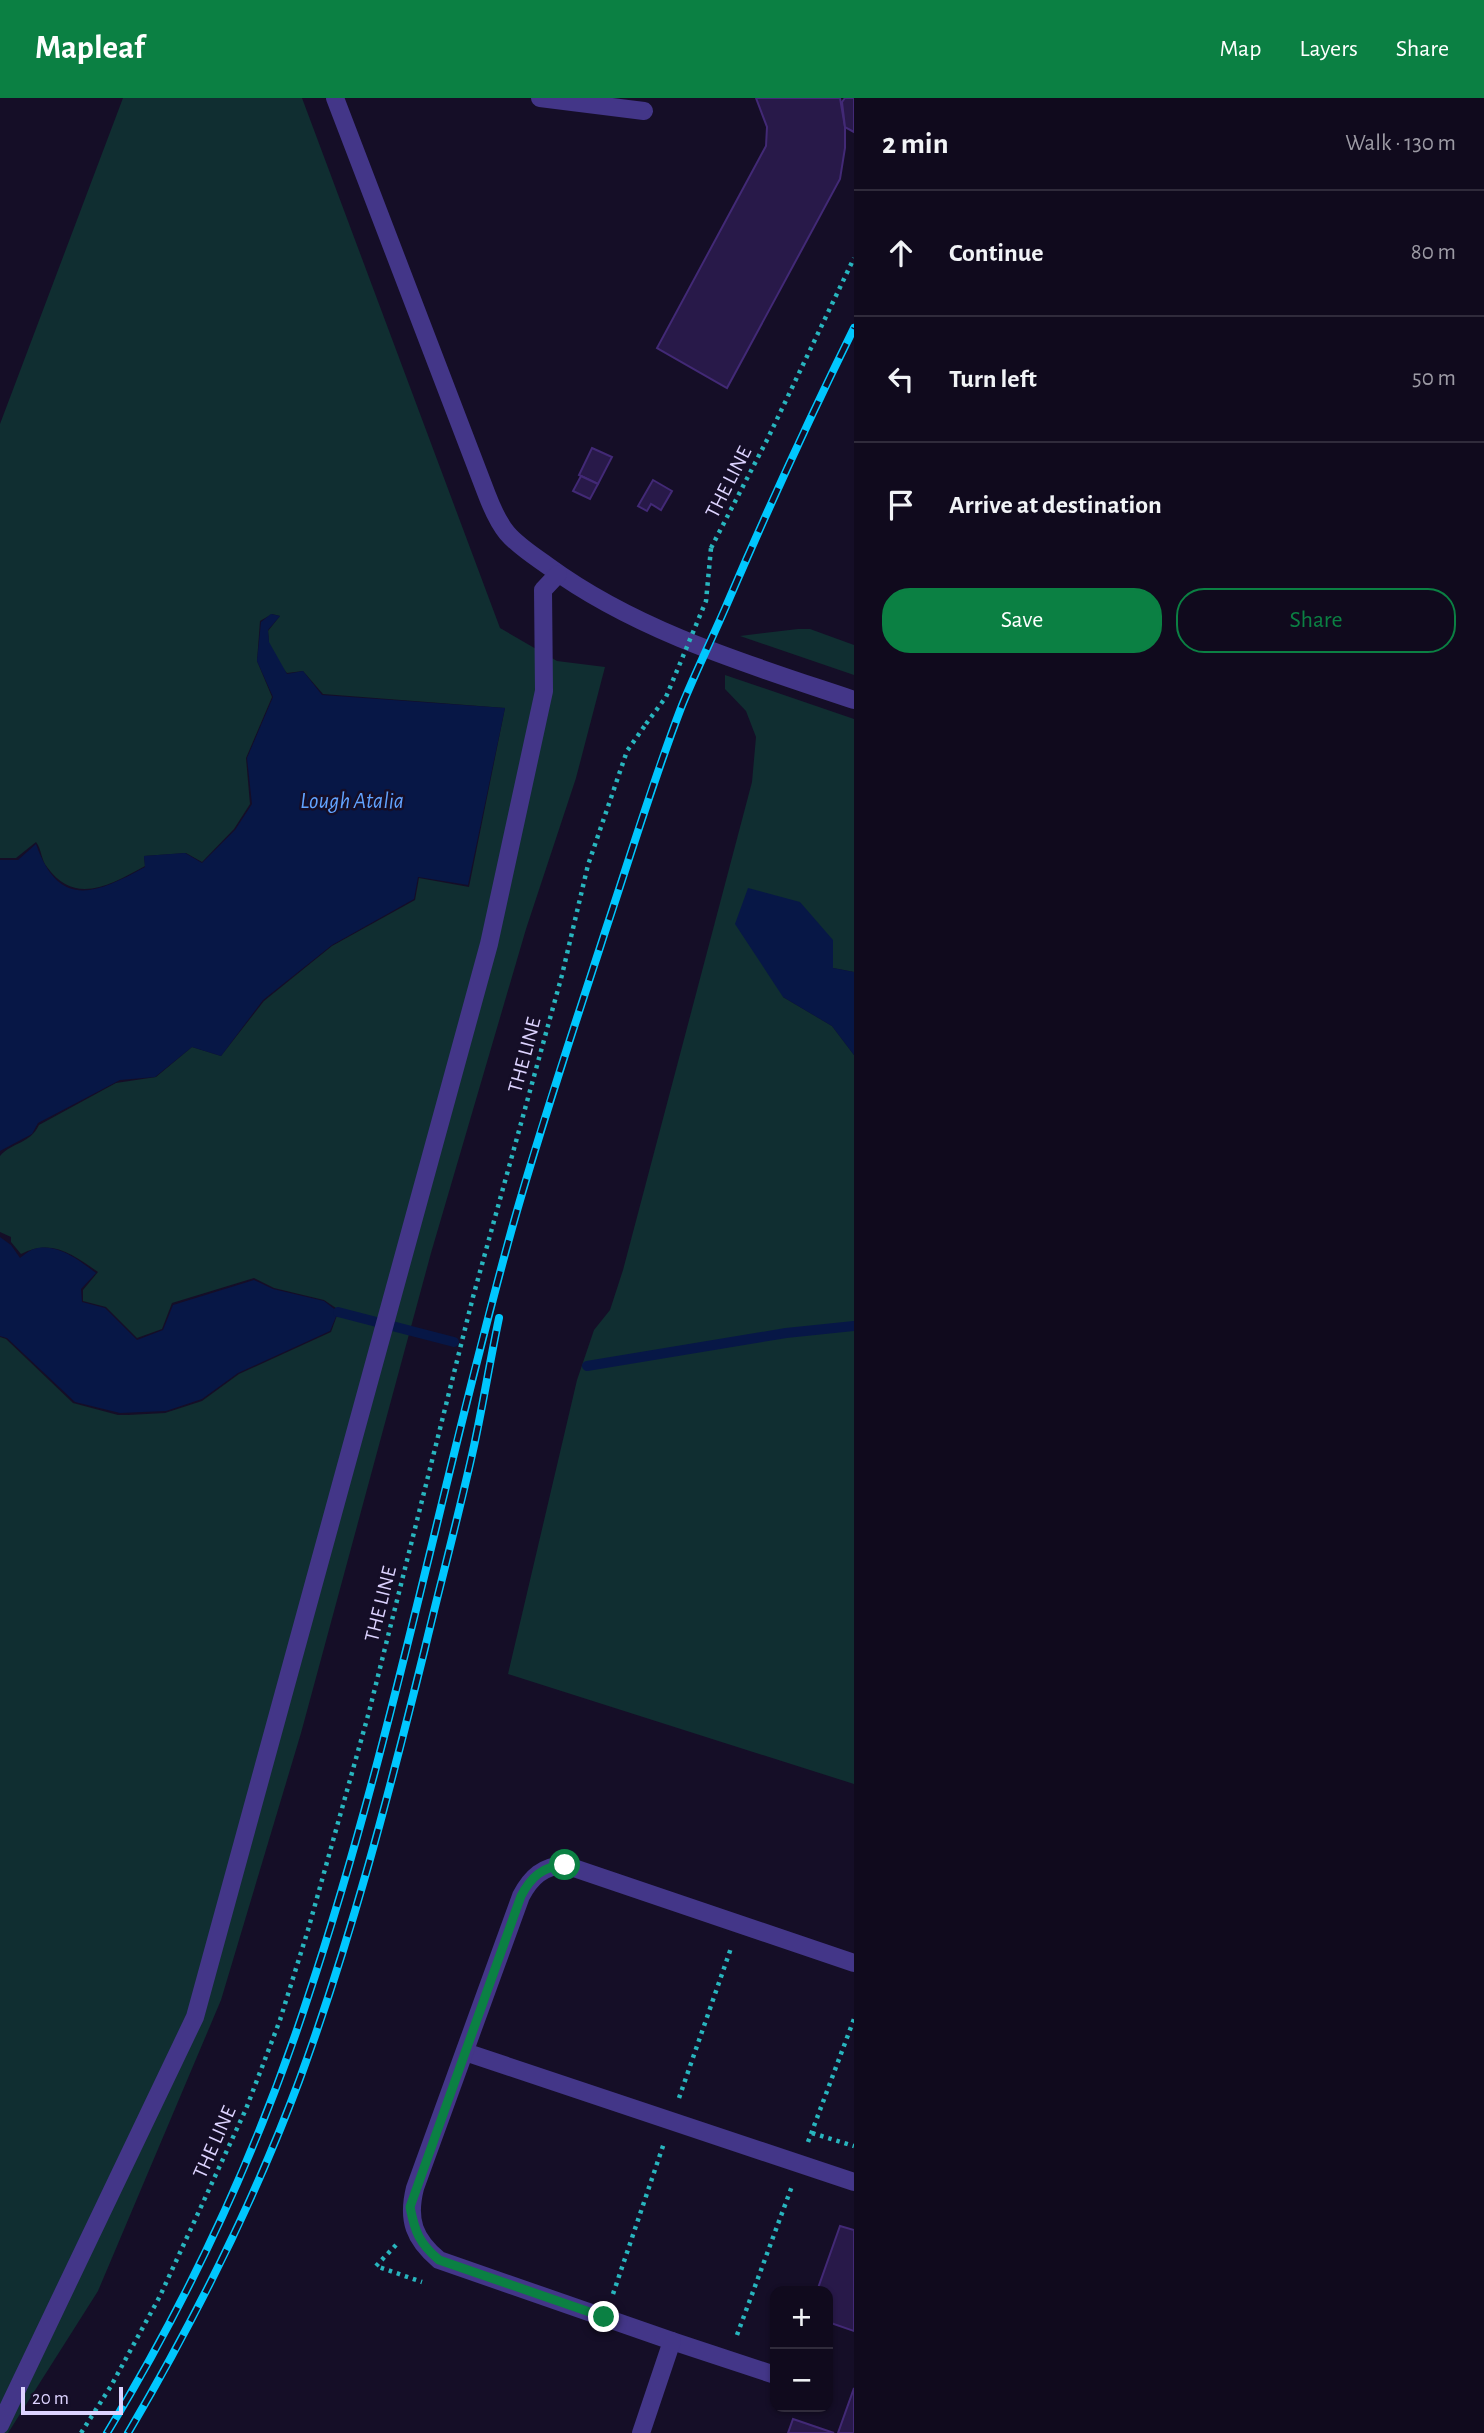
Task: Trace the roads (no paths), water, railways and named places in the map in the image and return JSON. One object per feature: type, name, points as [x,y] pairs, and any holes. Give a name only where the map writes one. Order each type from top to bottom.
[{"type":"street","points":[[335,98],[490,503],[512,539],[558,574],[625,612],[718,653],[854,700]]},
{"type":"street","points":[[540,98],[643,111]]},
{"type":"street","points":[[0,2425],[195,2017],[489,944],[544,691],[542,590],[558,574]]},
{"type":"street","points":[[770,2373],[439,2260],[422,2245],[414,2227],[410,2207],[521,1896],[529,1881],[551,1866],[565,1865],[854,1963]]},
{"type":"street","points":[[465,2052],[854,2182]]},
{"type":"street","points":[[642,2433],[672,2341]]},
{"type":"water","name":"Lough Atalia","points":[[271,614],[280,616],[268,630],[269,642],[287,674],[303,671],[322,695],[505,708],[468,885],[418,877],[414,899],[332,945],[263,1000],[221,1056],[192,1047],[155,1077],[120,1080],[38,1123],[32,1134],[0,1151],[0,860],[18,860],[36,844],[45,865],[56,879],[68,887],[81,890],[111,884],[145,867],[144,856],[185,853],[202,863],[235,830],[252,804],[247,758],[273,697],[257,661],[261,622]]},
{"type":"water","points":[[748,888],[800,902],[833,940],[833,968],[854,972],[854,1055],[832,1026],[783,997],[735,924]]},
{"type":"water","points":[[0,1237],[11,1245],[20,1258],[34,1249],[51,1248],[68,1254],[90,1268],[96,1273],[81,1289],[82,1302],[105,1308],[137,1340],[163,1330],[173,1305],[254,1280],[273,1289],[324,1301],[338,1312],[330,1331],[238,1373],[202,1399],[166,1411],[120,1413],[75,1402],[7,1338],[0,1336]]},
{"type":"waterway","points":[[338,1312],[454,1342]]},
{"type":"waterway","points":[[587,1366],[786,1333],[854,1326]]},
{"type":"railway","points":[[107,2433],[195,2274],[245,2164],[289,2051],[339,1900],[366,1805],[486,1327],[556,1081],[681,708],[789,465],[854,328]]},
{"type":"railway","points":[[128,2433],[199,2305],[242,2217],[299,2081],[336,1974],[397,1757],[468,1471],[499,1318]]}]
